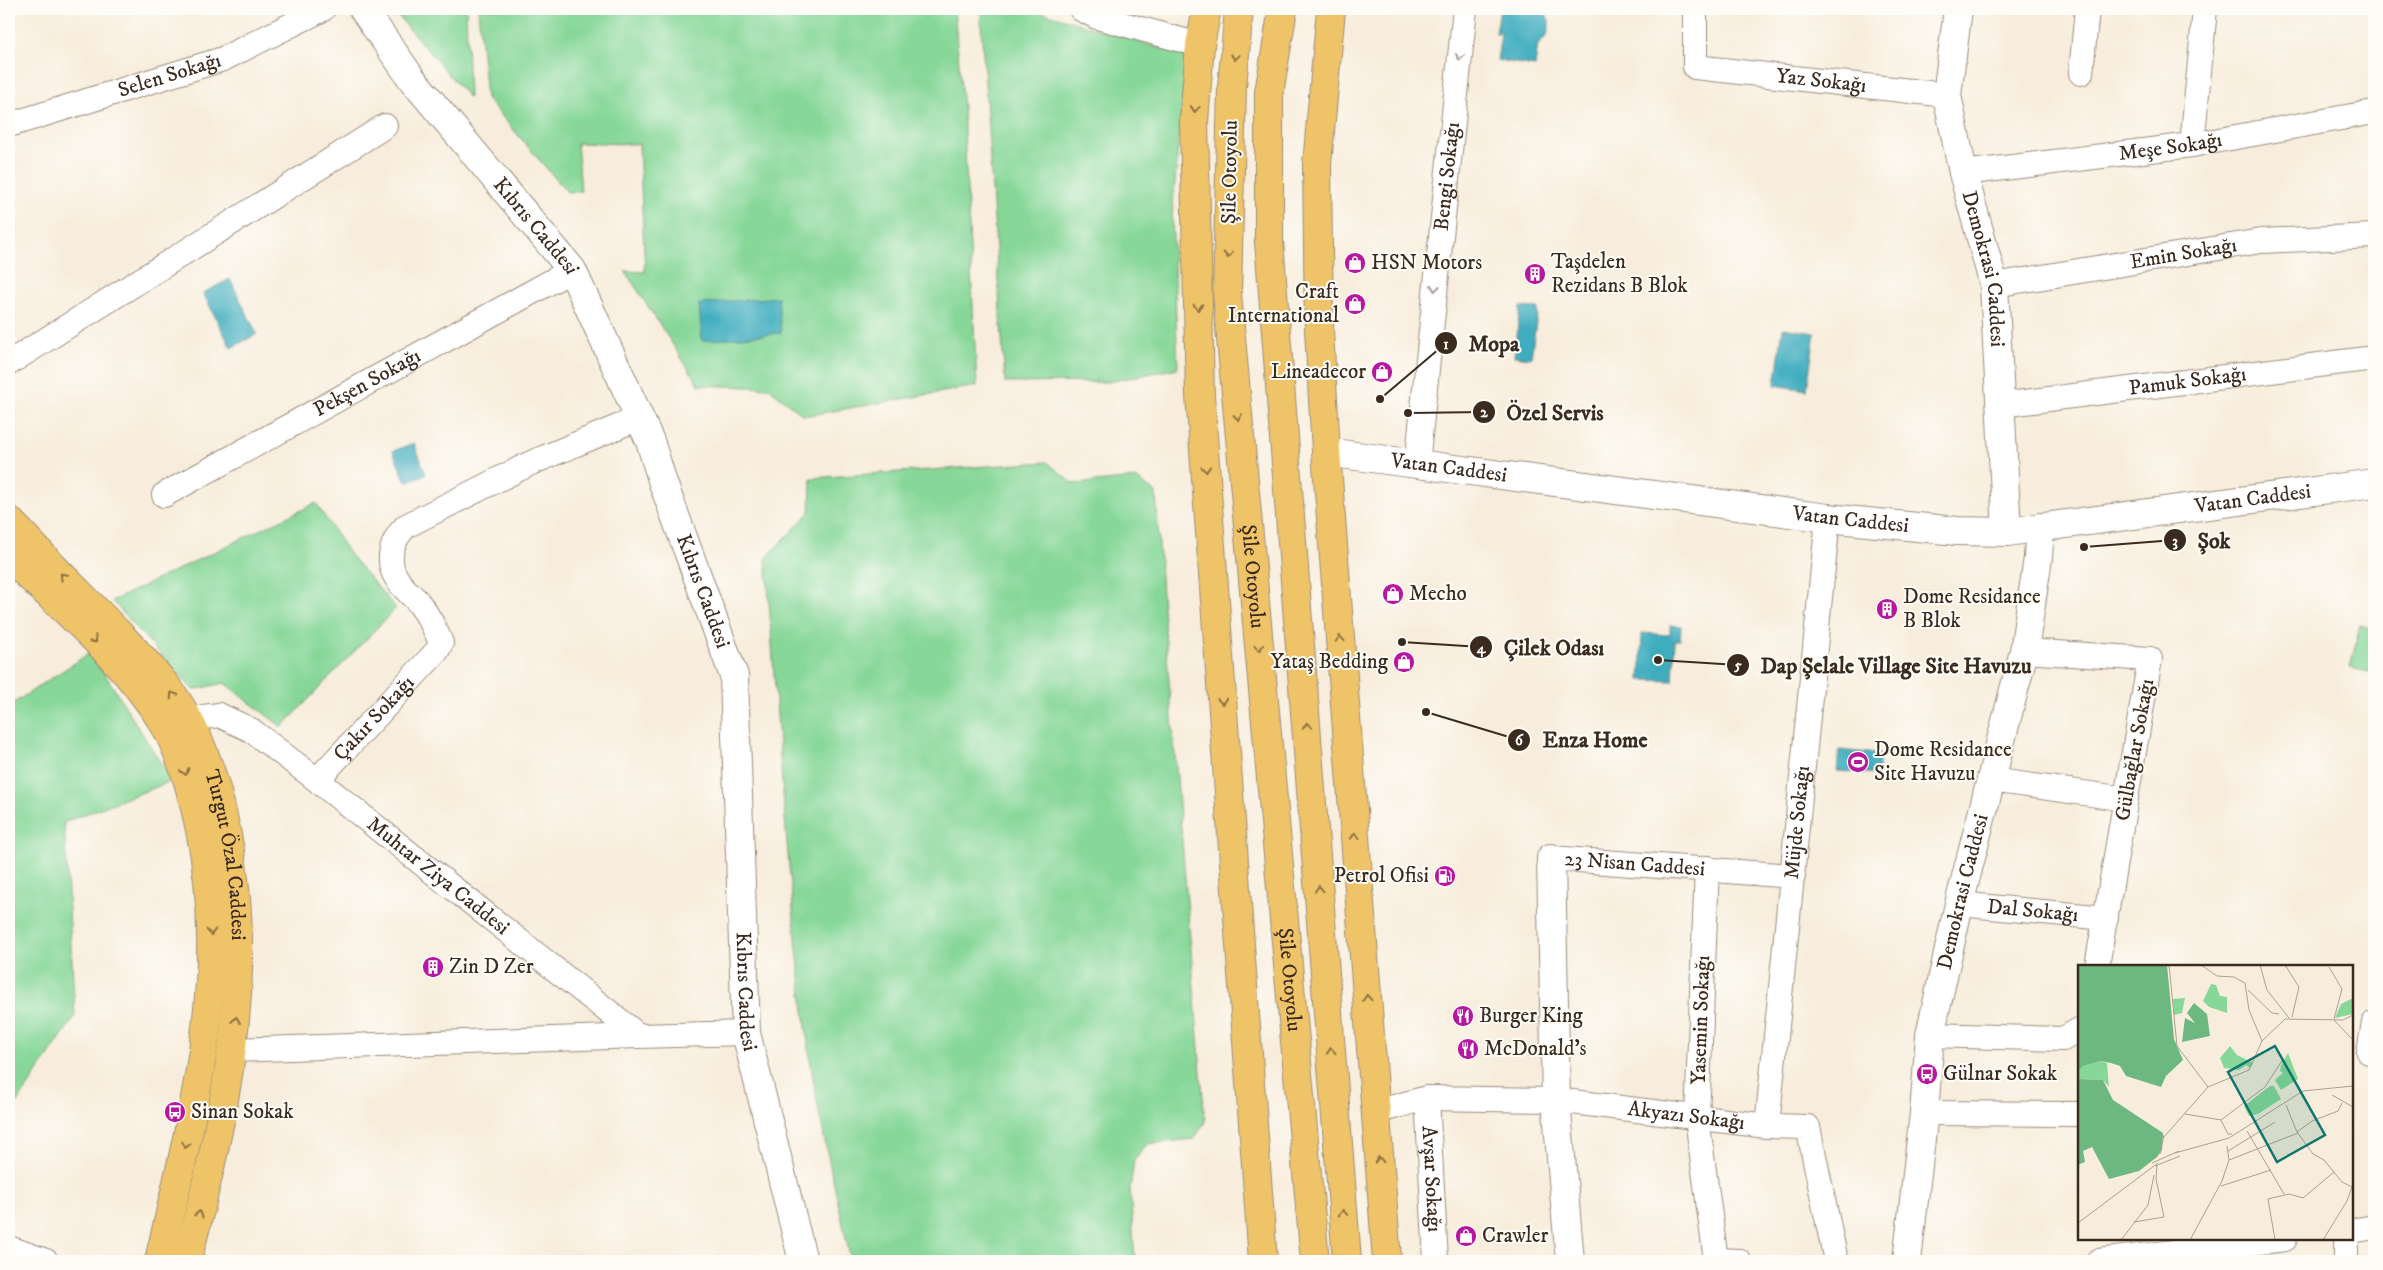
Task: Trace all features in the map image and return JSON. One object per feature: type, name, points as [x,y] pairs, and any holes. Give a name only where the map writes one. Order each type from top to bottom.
[{"type":"main road","points":[[1207,9],[1200,45],[1194,121],[1200,395],[1263,1261]]},
{"type":"main road","name":"Şile Otoyolu","points":[[1239,9],[1232,87],[1227,294],[1315,1261]]},
{"type":"main road","name":"Şile Otoyolu","points":[[1283,9],[1270,93],[1269,241],[1347,1261]]},
{"type":"main road","points":[[1331,9],[1317,164],[1319,330],[1326,452],[1387,1261]]},
{"type":"main road","name":"Turgut Özal Caddesi","points":[[11,527],[140,655],[169,689],[176,722],[181,762],[194,802],[202,836],[209,891],[212,945],[209,1006],[201,1076],[159,1261]]},
{"type":"main road","name":"Turgut Özal Caddesi","points":[[9,557],[204,752],[218,794],[229,840],[239,944],[237,1007],[232,1050],[215,1152],[187,1261]]},
{"type":"street","name":"Selen Sokağı","points":[[9,125],[223,59],[324,9]]},
{"type":"street","name":"Kıbrıs Caddesi","points":[[362,9],[412,79],[572,270],[650,441],[663,483],[734,676],[746,1033],[803,1261]]},
{"type":"street","points":[[1081,9],[1097,17],[1200,45]]},
{"type":"street","name":"Bengi Sokağı","points":[[1418,464],[1465,9]]},
{"type":"street","name":"Yaz Sokağı","points":[[1695,9],[1695,67],[1947,95]]},
{"type":"street","name":"Demokrasi Caddesi","points":[[1958,9],[1947,95],[1964,173],[1994,286],[2007,532]]},
{"type":"street","points":[[2081,73],[2087,9]]},
{"type":"street","points":[[2192,145],[2205,9]]},
{"type":"street","name":"Meşe Sokağı","points":[[1964,173],[2192,145],[2374,112]]},
{"type":"street","points":[[9,363],[385,126]]},
{"type":"street","name":"Emin Sokağı","points":[[1994,286],[2261,242],[2374,236]]},
{"type":"street","name":"Pekşen Sokağı","points":[[164,495],[572,270]]},
{"type":"street","name":"Pamuk Sokağı","points":[[2001,405],[2374,358]]},
{"type":"street","name":"Çakır Sokağı","points":[[317,780],[431,657],[441,643],[428,617],[397,579],[392,569],[392,549],[400,532],[406,526],[531,463],[639,418]]},
{"type":"street","name":"Vatan Caddesi","points":[[1326,452],[1828,518],[1957,531],[2007,532],[2374,483]]},
{"type":"street","name":"Müjde Sokağı","points":[[1767,1126],[1828,518]]},
{"type":"street","name":"Demokrasi Caddesi","points":[[1907,1261],[1924,1113],[1930,1035],[1959,904],[2024,651],[2038,558],[2040,527]]},
{"type":"street","name":"Gülbağlar Sokağı","points":[[2024,651],[2150,659],[2106,918],[2096,965]]},
{"type":"street","name":"Muhtar Ziya Caddesi","points":[[176,722],[218,715],[251,730],[317,780],[639,1036]]},
{"type":"street","points":[[1991,780],[2126,799]]},
{"type":"street","name":"23 Nisan Caddesi","points":[[1570,1261],[1556,1100],[1550,858],[1707,868],[1793,876]]},
{"type":"street","name":"Yasemin Sokağı","points":[[1707,868],[1697,1118],[1724,1261]]},
{"type":"street","name":"Dal Sokağı","points":[[1959,904],[2106,918]]},
{"type":"street","points":[[2365,1054],[2374,1023]]},
{"type":"street","points":[[1930,1035],[2064,1039],[2078,1031]]},
{"type":"street","points":[[232,1050],[746,1033]]},
{"type":"street","name":"Akyazı Sokağı","points":[[1375,1112],[1427,1098],[1556,1100],[1767,1126],[1808,1127],[1836,1261]]},
{"type":"street","name":"Avşar Sokağı","points":[[1427,1098],[1436,1261]]},
{"type":"street","points":[[1924,1113],[2078,1114]]},
{"type":"street","points":[[2353,1231],[2374,1227]]},
{"type":"street","points":[[2098,1261],[2276,1240]]},
{"type":"street","points":[[2346,1240],[2346,1261]]},
{"type":"street","points":[[9,1248],[46,1261]]},
{"type":"green space","points":[[392,9],[466,9],[469,98]]},
{"type":"green space","points":[[478,9],[954,9],[963,109],[977,386],[804,416],[769,388],[699,385],[625,271],[645,272],[639,144],[577,143],[581,191],[567,192],[486,98]]},
{"type":"green space","points":[[980,9],[1031,9],[1186,56],[1172,217],[1178,368],[1108,382],[1005,383]]},
{"type":"green space","points":[[1047,462],[1074,484],[1136,478],[1156,493],[1162,595],[1205,1122],[1194,1139],[1147,1144],[1134,1161],[1130,1189],[1135,1261],[851,1261],[821,1121],[807,1036],[788,857],[766,558],[810,512],[811,478]]},
{"type":"green space","points":[[316,503],[350,555],[396,608],[282,727],[224,683],[193,690],[112,601]]},
{"type":"green space","points":[[2360,625],[2374,629],[2374,673],[2350,668]]},
{"type":"green space","points":[[91,652],[172,781],[64,822],[75,1016],[9,1115],[9,706]]},
{"type":"water","points":[[1500,9],[1543,9],[1549,20],[1549,28],[1547,36],[1538,45],[1535,66],[1497,60],[1501,34],[1496,33]]},
{"type":"water","points":[[230,279],[257,334],[231,348],[203,293]]},
{"type":"water","points":[[778,297],[781,333],[702,341],[699,304]]},
{"type":"water","points":[[1520,307],[1538,308],[1531,358],[1514,356]]},
{"type":"water","points":[[1783,328],[1815,333],[1807,390],[1775,385]]},
{"type":"water","points":[[414,443],[426,474],[406,482],[393,451]]},
{"type":"water","points":[[1670,625],[1681,626],[1680,640],[1675,640],[1673,681],[1640,680],[1642,633],[1670,635]]},
{"type":"water","name":"Dome Residance Site Havuzu","points":[[1839,750],[1880,754],[1878,774],[1837,771]]},
{"type":"place","name":"HSN Motors","points":[[1355,263]]},
{"type":"place","name":"Taşdelen Rezidans B Blok","points":[[1535,274]]},
{"type":"place","name":"Craft International","points":[[1355,304]]},
{"type":"place","name":"Lineadecor","points":[[1382,372]]},
{"type":"place","name":"Mopa","points":[[1380,399]]},
{"type":"place","name":"Özel Servis","points":[[1408,413]]},
{"type":"place","name":"Şok","points":[[2084,547]]},
{"type":"place","name":"Mecho","points":[[1393,594]]},
{"type":"place","name":"Dome Residance B Blok","points":[[1887,609]]},
{"type":"place","name":"Çilek Odası","points":[[1402,642]]},
{"type":"place","name":"Dap Şelale Village Site Havuzu","points":[[1658,660]]},
{"type":"place","name":"Yataş Bedding","points":[[1404,662]]},
{"type":"place","name":"Enza Home","points":[[1426,712]]},
{"type":"place","name":"Dome Residance Site Havuzu","points":[[1858,762]]},
{"type":"place","name":"Petrol Ofisi","points":[[1445,876]]},
{"type":"place","name":"Zin D Zer","points":[[433,967]]},
{"type":"place","name":"Burger King","points":[[1463,1016]]},
{"type":"place","name":"McDonald's","points":[[1468,1049]]},
{"type":"place","name":"Gülnar Sokak","points":[[1927,1074]]},
{"type":"place","name":"Sinan Sokak","points":[[175,1112]]},
{"type":"place","name":"Crawler","points":[[1466,1236]]}]
